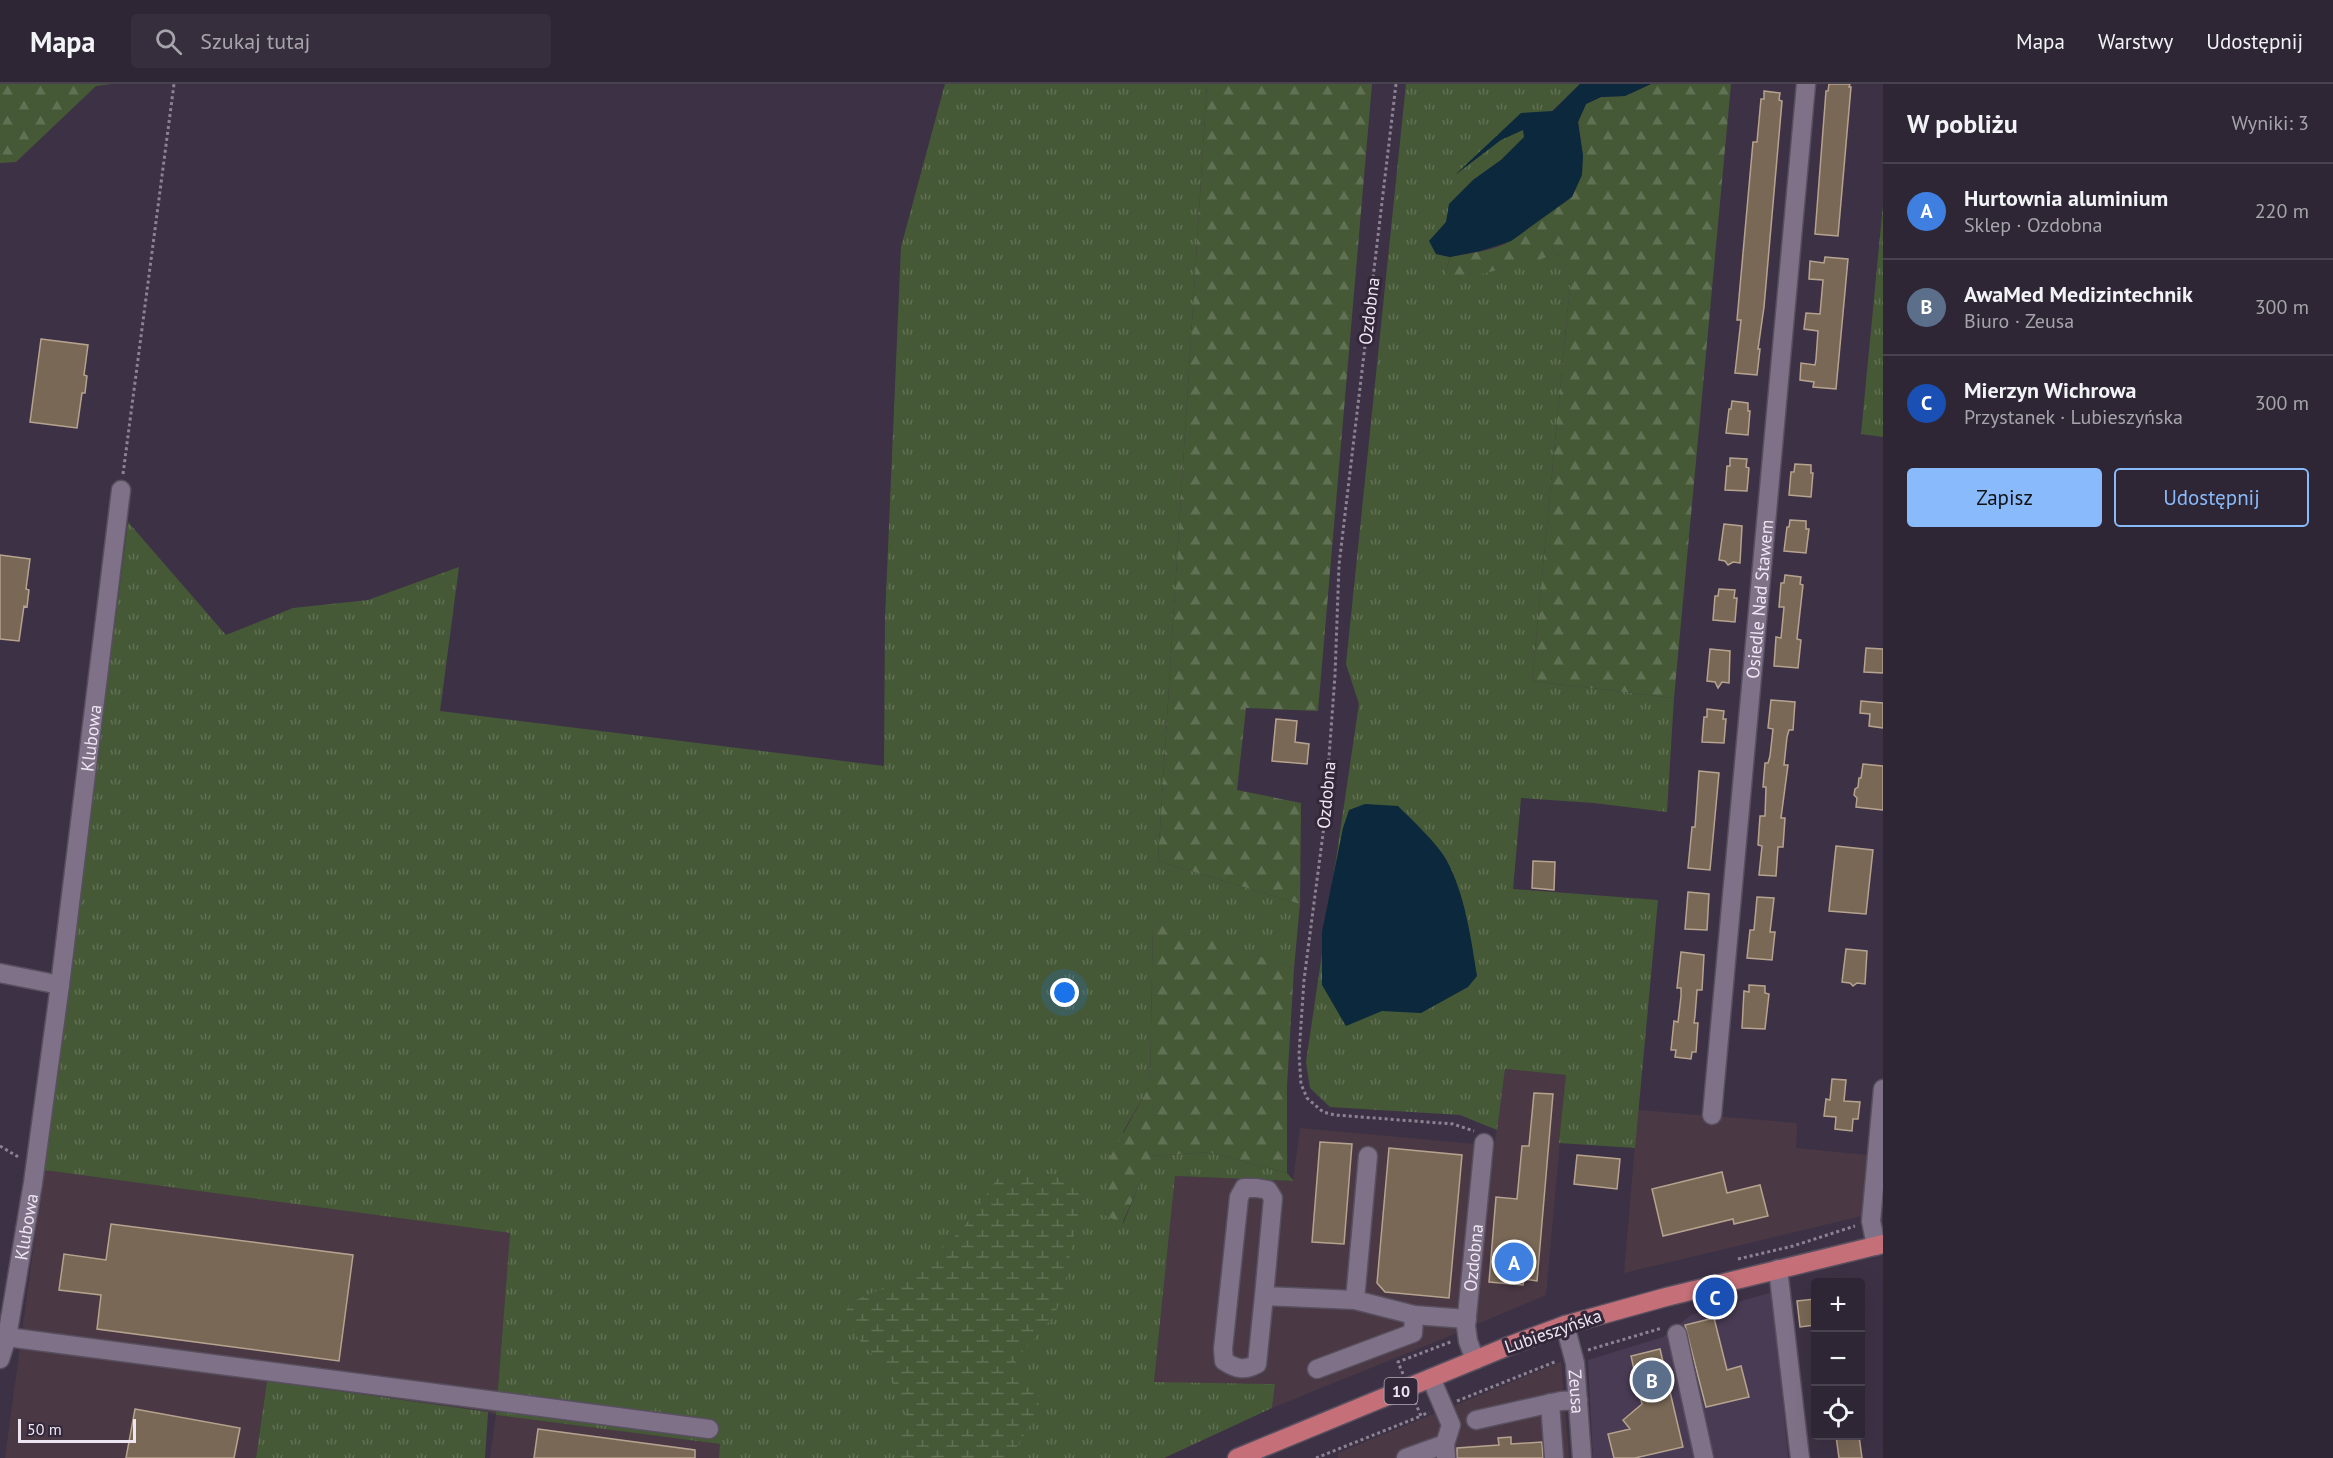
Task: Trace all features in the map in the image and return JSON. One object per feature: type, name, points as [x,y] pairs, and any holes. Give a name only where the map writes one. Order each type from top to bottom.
[{"type":"main road","name":"Lubieszyńska","points":[[1237,1458],[1565,1324],[1879,1245]]},
{"type":"street","name":"Osiedle Nad Stawem","points":[[1712,1115],[1806,84]]},
{"type":"street","name":"Klubowa","points":[[0,1359],[7,1337],[35,1165],[60,985],[121,490]]},
{"type":"street","points":[[0,973],[60,985]]},
{"type":"street","points":[[1879,1245],[1871,1216],[1883,1089]]},
{"type":"street","name":"Ozdobna","points":[[1475,1360],[1467,1335],[1467,1319],[1484,1143]]},
{"type":"street","points":[[1355,1300],[1368,1156]]},
{"type":"street","points":[[1244,1188],[1268,1190],[1273,1198],[1264,1296],[1257,1364],[1246,1369],[1233,1367],[1224,1360],[1223,1349],[1239,1197],[1244,1188]]},
{"type":"street","points":[[1778,1269],[1800,1458]]},
{"type":"street","points":[[1264,1296],[1355,1300],[1414,1315],[1467,1319]]},
{"type":"street","points":[[1317,1369],[1413,1333],[1414,1315]]},
{"type":"street","name":"Zeusa","points":[[1565,1324],[1574,1359],[1582,1458]]},
{"type":"street","points":[[1677,1334],[1704,1458]]},
{"type":"street","points":[[7,1337],[709,1429]]},
{"type":"street","points":[[1406,1458],[1445,1451],[1450,1425],[1431,1378]]},
{"type":"street","points":[[1476,1420],[1550,1403],[1578,1400]]},
{"type":"street","points":[[1550,1403],[1554,1458]]},
{"type":"path","points":[[121,490],[174,84]]},
{"type":"path","name":"Ozdobna","points":[[1396,84],[1339,565],[1335,675],[1326,803],[1304,980],[1300,1077],[1307,1098],[1323,1112],[1335,1115],[1453,1124],[1473,1130],[1484,1143]]},
{"type":"path","points":[[0,1146],[14,1156],[35,1165]]},
{"type":"path","points":[[1738,1259],[1793,1246],[1854,1227],[1871,1216]]},
{"type":"path","points":[[1316,1458],[1421,1416]]},
{"type":"shaded area","points":[[1505,1069],[1566,1075],[1546,1295],[1477,1324],[1479,1280],[1489,1186]]},
{"type":"shaded area","points":[[1638,1110],[1797,1123],[1796,1148],[1867,1155],[1862,1216],[1624,1273]]},
{"type":"shaded area","points":[[1300,1128],[1475,1144],[1457,1333],[1272,1408],[1275,1384],[1154,1383],[1175,1176],[1293,1181]]},
{"type":"shaded area","points":[[44,1170],[510,1233],[496,1415],[267,1381],[256,1458],[5,1458]]},
{"type":"shaded area","points":[[1773,1292],[1788,1458],[1593,1458],[1588,1360],[1663,1337],[1691,1315]]},
{"type":"shaded area","points":[[1561,1362],[1569,1458],[1338,1458],[1338,1453]]},
{"type":"shaded area","points":[[496,1415],[721,1444],[719,1458],[490,1458]]},
{"type":"green space","points":[[0,84],[111,84],[96,86],[16,162],[0,163]]},
{"type":"green space","points":[[945,84],[1207,84],[1158,861],[1300,904],[1294,968],[1153,921],[1150,1085],[1123,1132],[1123,1224],[1151,1156],[1209,1152],[1287,1173],[1294,1181],[1175,1176],[1154,1382],[1275,1384],[1272,1408],[1164,1458],[719,1458],[720,1444],[496,1415],[510,1233],[44,1170],[128,522],[226,635],[293,608],[368,600],[459,567],[440,711],[884,766],[885,619],[901,247]]},
{"type":"green space","points":[[1207,84],[1372,84],[1318,711],[1246,708],[1237,790],[1301,803],[1300,904],[1158,861]]},
{"type":"green space","points":[[1406,84],[1580,84],[1501,160],[1473,180],[1446,222],[1436,254],[1450,257],[1445,274],[1561,254],[1570,286],[1532,681],[1674,698],[1667,812],[1594,803],[1521,798],[1513,889],[1658,900],[1635,1148],[1559,1143],[1566,1075],[1505,1069],[1497,1130],[1460,1115],[1330,1107],[1310,1088],[1306,1062],[1359,704],[1346,664]]},
{"type":"green space","points":[[1651,84],[1731,84],[1674,698],[1532,681],[1570,286],[1560,254],[1462,279],[1445,274],[1450,257],[1505,244],[1523,232],[1543,213],[1583,156],[1578,122],[1586,104],[1601,97],[1625,96]]},
{"type":"green space","points":[[1883,205],[1883,437],[1861,434]]},
{"type":"green space","points":[[1153,920],[1294,968],[1287,1086],[1287,1173],[1209,1152],[1152,1156],[1122,1224],[1103,1214],[1110,1157],[1150,1085]]},
{"type":"green space","points":[[1039,1174],[1077,1175],[1083,1188],[1062,1297],[1054,1316],[1015,1360],[1021,1381],[1038,1392],[1039,1410],[1010,1458],[897,1458],[906,1413],[887,1371],[860,1341],[844,1315],[851,1302],[904,1279],[961,1231],[998,1178]]},
{"type":"green space","points":[[267,1381],[488,1412],[485,1458],[256,1458]]},
{"type":"water","points":[[1580,84],[1651,84],[1625,96],[1601,97],[1586,104],[1578,122],[1583,156],[1582,175],[1572,197],[1511,241],[1480,251],[1450,257],[1436,254],[1429,241],[1446,222],[1449,204],[1473,180],[1501,160],[1524,137],[1523,130],[1501,140],[1455,175],[1521,113],[1553,111]]},
{"type":"water","points":[[1365,804],[1398,806],[1443,854],[1463,902],[1477,976],[1468,987],[1421,1013],[1382,1011],[1346,1026],[1322,985],[1322,932],[1343,828],[1349,810]]},
{"type":"building","points":[[1829,84],[1850,84],[1849,87],[1851,87],[1838,236],[1815,234],[1826,91],[1828,91]]},
{"type":"building","points":[[1764,91],[1780,93],[1779,100],[1782,101],[1757,375],[1735,373],[1741,320],[1737,320],[1753,142],[1757,142],[1761,99],[1764,99]]},
{"type":"building","points":[[1825,257],[1848,259],[1836,389],[1813,387],[1814,382],[1800,380],[1801,363],[1815,365],[1818,331],[1804,329],[1806,313],[1820,314],[1823,280],[1809,279],[1810,261],[1824,263]]},
{"type":"building","points":[[41,339],[88,345],[84,375],[87,376],[85,393],[82,393],[77,428],[30,422]]},
{"type":"building","points":[[1732,401],[1748,403],[1748,411],[1750,411],[1748,435],[1726,433]]},
{"type":"building","points":[[1730,458],[1747,459],[1746,467],[1749,468],[1747,491],[1725,490]]},
{"type":"building","points":[[1795,464],[1811,465],[1811,473],[1813,473],[1811,497],[1789,495],[1791,472],[1794,472]]},
{"type":"building","points":[[1790,520],[1806,521],[1806,529],[1809,529],[1806,553],[1784,551]]},
{"type":"building","points":[[1724,524],[1742,526],[1740,563],[1733,562],[1728,565],[1725,561],[1719,560]]},
{"type":"building","points":[[0,555],[30,559],[26,589],[29,590],[27,607],[24,606],[19,641],[0,639]]},
{"type":"building","points":[[1785,575],[1801,577],[1800,584],[1803,585],[1797,639],[1801,640],[1798,668],[1774,666],[1776,637],[1781,638],[1784,607],[1779,607],[1781,583],[1784,583]]},
{"type":"building","points":[[1719,589],[1735,590],[1734,598],[1737,598],[1735,622],[1713,620],[1715,596],[1718,596]]},
{"type":"building","points":[[1866,648],[1883,649],[1883,673],[1864,672]]},
{"type":"building","points":[[1710,649],[1730,651],[1729,683],[1722,682],[1718,688],[1715,682],[1707,681]]},
{"type":"building","points":[[1771,700],[1795,702],[1793,730],[1789,730],[1787,737],[1784,765],[1788,765],[1781,818],[1785,818],[1783,847],[1778,847],[1776,876],[1759,875],[1762,846],[1758,845],[1760,816],[1765,816],[1766,787],[1763,787],[1765,763],[1768,763],[1770,756],[1773,729],[1768,728]]},
{"type":"building","points":[[1861,701],[1883,703],[1883,728],[1869,726],[1870,714],[1860,713]]},
{"type":"building","points":[[1707,709],[1724,711],[1723,719],[1726,719],[1724,743],[1702,742]]},
{"type":"building","points":[[1276,719],[1297,721],[1295,742],[1309,744],[1307,764],[1272,761]]},
{"type":"building","points":[[1863,764],[1883,766],[1883,810],[1856,807],[1857,798],[1854,795],[1859,778],[1861,778]]},
{"type":"building","points":[[1699,771],[1719,773],[1710,870],[1688,868],[1692,827],[1695,827]]},
{"type":"building","points":[[1836,846],[1873,850],[1866,914],[1829,911]]},
{"type":"building","points":[[1533,861],[1555,862],[1554,890],[1532,888]]},
{"type":"building","points":[[1688,892],[1709,894],[1707,930],[1685,929]]},
{"type":"building","points":[[1757,897],[1774,898],[1770,932],[1775,932],[1772,960],[1747,958],[1750,930],[1754,930]]},
{"type":"building","points":[[1846,949],[1867,951],[1865,984],[1857,983],[1853,986],[1842,982]]},
{"type":"building","points":[[1681,952],[1704,955],[1702,990],[1697,990],[1694,1023],[1698,1023],[1696,1052],[1692,1052],[1691,1059],[1675,1057],[1676,1050],[1671,1050],[1674,1021],[1678,1022],[1681,996],[1681,988],[1677,988]]},
{"type":"building","points":[[1749,985],[1765,986],[1765,993],[1769,994],[1765,1029],[1742,1028],[1744,991],[1749,992]]},
{"type":"building","points":[[1832,1079],[1846,1080],[1844,1101],[1860,1102],[1858,1119],[1853,1119],[1852,1131],[1835,1129],[1836,1117],[1824,1116],[1826,1099],[1830,1100]]},
{"type":"building","points":[[1534,1093],[1553,1094],[1537,1281],[1524,1279],[1523,1285],[1489,1282],[1496,1197],[1517,1199],[1522,1146],[1529,1146]]},
{"type":"building","points":[[1320,1142],[1352,1144],[1344,1244],[1312,1242]]},
{"type":"building","points":[[1389,1148],[1462,1155],[1449,1298],[1385,1292],[1377,1283]]},
{"type":"building","points":[[1577,1155],[1620,1159],[1617,1189],[1574,1184]]},
{"type":"building","points":[[1722,1172],[1727,1193],[1760,1185],[1768,1216],[1734,1224],[1733,1219],[1663,1236],[1652,1189]]},
{"type":"building","points":[[111,1224],[353,1255],[339,1361],[97,1329],[101,1295],[59,1290],[64,1254],[106,1260]]},
{"type":"building","points":[[1811,1299],[1811,1326],[1800,1327],[1797,1301]]},
{"type":"building","points":[[1714,1318],[1727,1370],[1741,1366],[1749,1397],[1706,1407],[1685,1325]]},
{"type":"building","points":[[1660,1349],[1683,1447],[1635,1458],[1614,1458],[1608,1434],[1630,1429],[1623,1420],[1642,1404],[1631,1356]]},
{"type":"building","points":[[135,1409],[240,1428],[234,1458],[126,1458]]},
{"type":"building","points":[[538,1429],[695,1450],[695,1458],[534,1458]]},
{"type":"building","points":[[1511,1437],[1511,1444],[1542,1442],[1543,1458],[1457,1458],[1457,1448],[1499,1445],[1498,1438]]},
{"type":"building","points":[[1837,1440],[1860,1440],[1862,1458],[1839,1458]]},
{"type":"place","name":"Hurtownia aluminium","points":[[1514,1262]]},
{"type":"place","name":"Mierzyn Wichrowa","points":[[1715,1297]]},
{"type":"place","name":"AwaMed Medizintechnik","points":[[1652,1380]]}]
